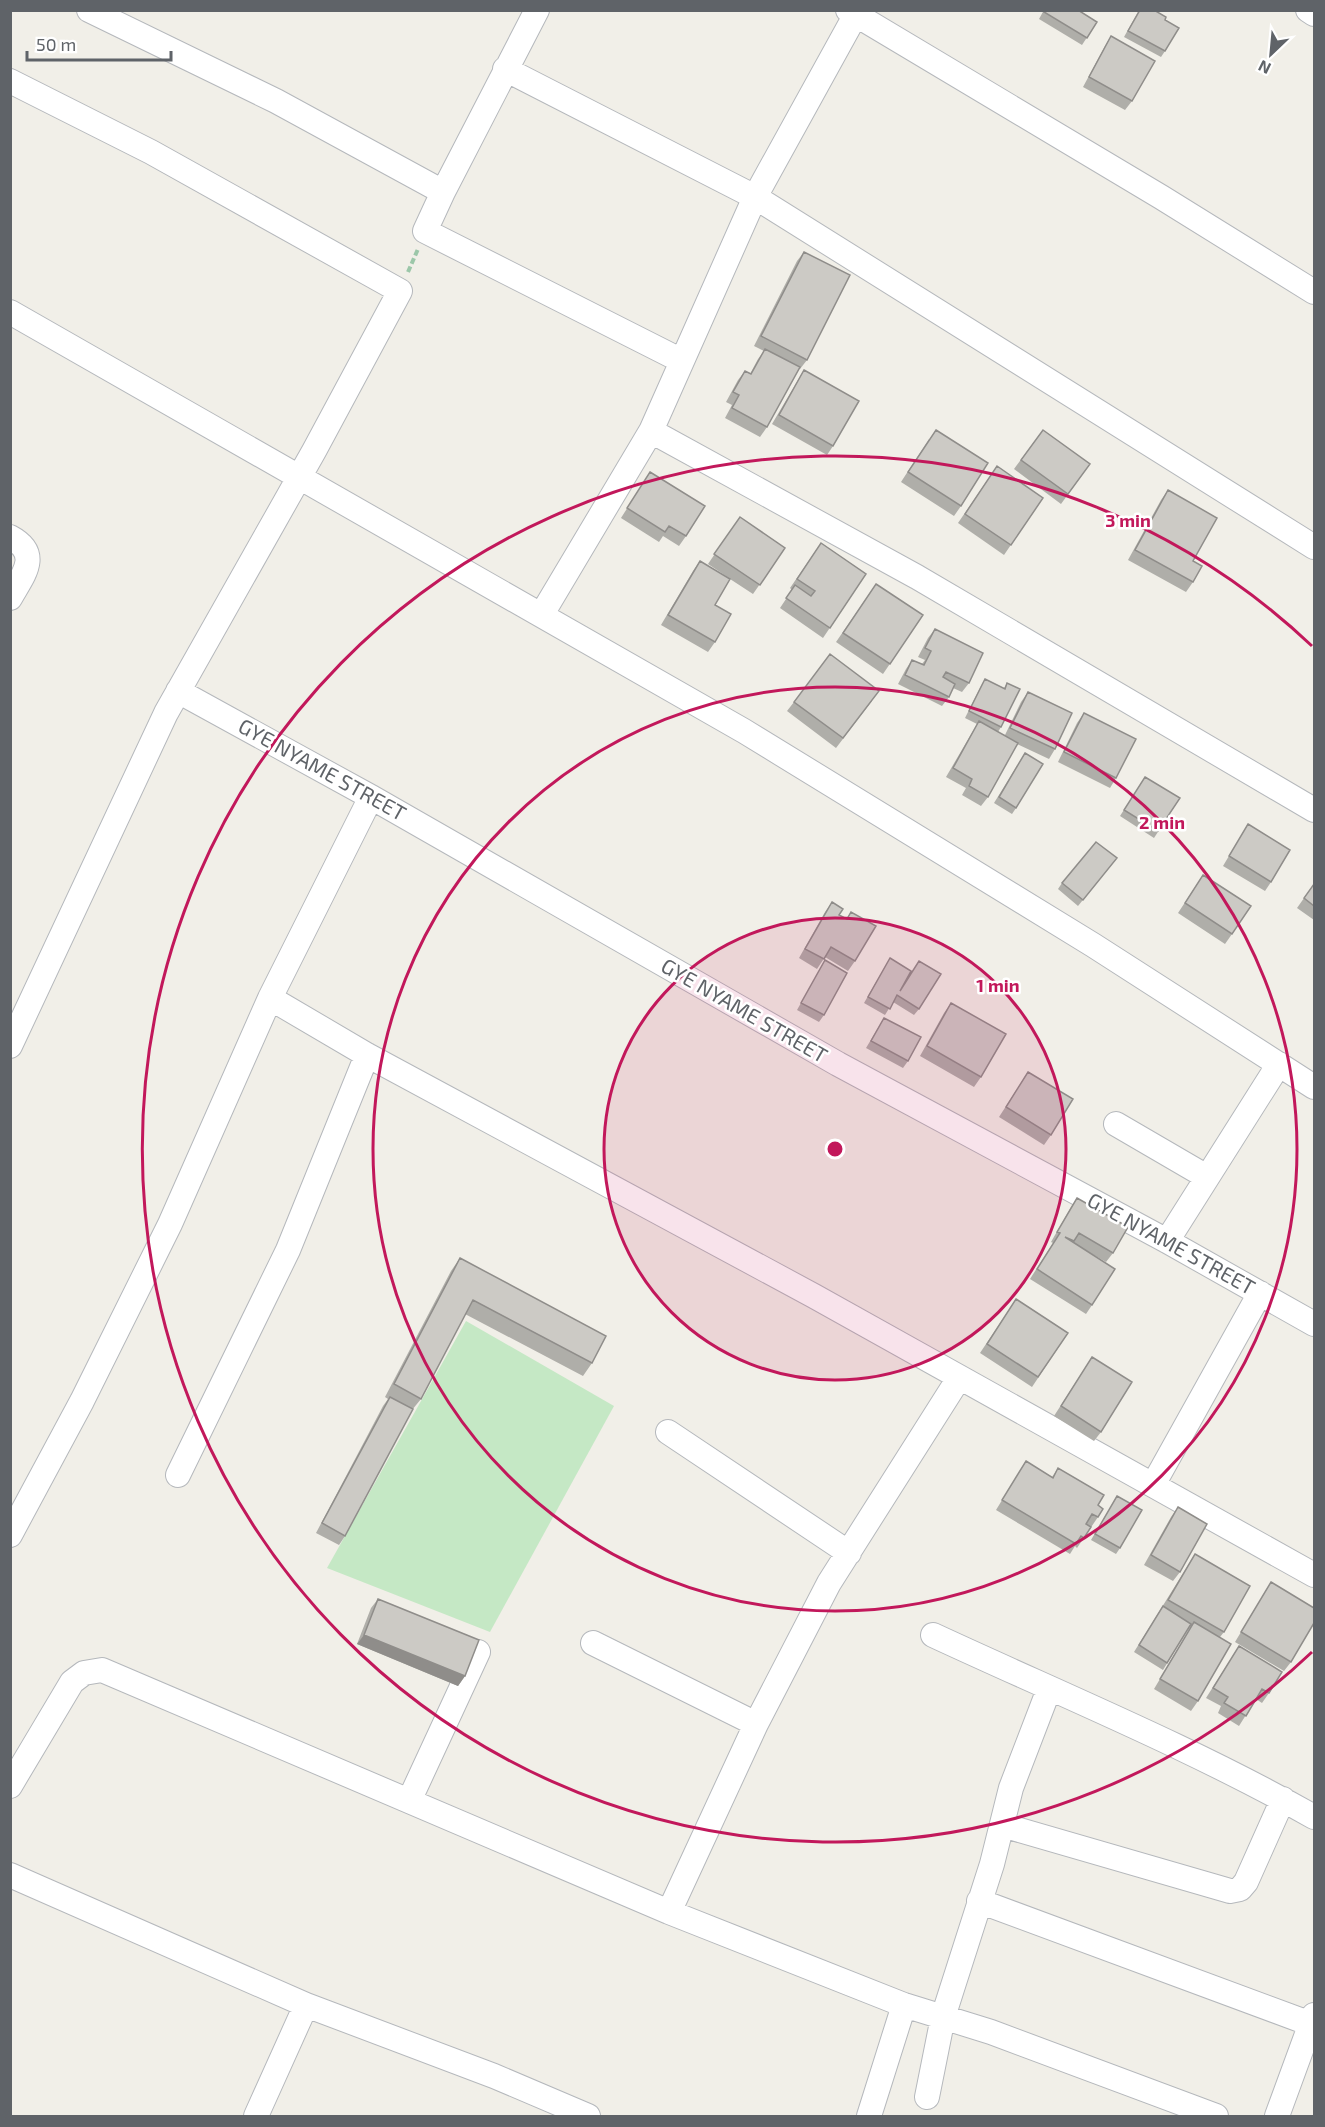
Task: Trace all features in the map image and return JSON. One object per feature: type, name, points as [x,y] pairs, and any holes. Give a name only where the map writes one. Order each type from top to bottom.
[{"type":"street","points":[[90,10],[276,101],[442,192]]},
{"type":"street","points":[[1308,10],[1314,14]]},
{"type":"street","points":[[536,11],[442,192],[426,231],[682,361]]},
{"type":"street","points":[[542,615],[651,431],[755,197],[852,13],[1161,197],[1314,292]]},
{"type":"street","points":[[505,69],[755,197],[1314,547]]},
{"type":"street","points":[[10,81],[151,152],[399,291],[300,477],[178,691],[10,1046]]},
{"type":"street","points":[[10,312],[744,731],[906,829],[1314,1087]]},
{"type":"street","points":[[651,431],[916,578],[1314,810]]},
{"type":"street","points":[[10,537],[22,543],[28,555],[28,566],[10,598]]},
{"type":"street","name":"GYE NYAME STREET","points":[[178,691],[371,798],[838,1064],[1167,1241],[1314,1324]]},
{"type":"street","points":[[10,1534],[82,1401],[170,1224],[270,998],[371,798]]},
{"type":"street","points":[[270,998],[367,1055],[814,1296],[1314,1575]]},
{"type":"street","points":[[178,1475],[288,1250],[367,1055]]},
{"type":"street","points":[[1167,1241],[1280,1064]]},
{"type":"street","points":[[1116,1124],[1207,1177]]},
{"type":"street","points":[[1153,1485],[1260,1293]]},
{"type":"street","points":[[669,1912],[756,1724],[830,1583],[959,1378]]},
{"type":"street","points":[[668,1432],[849,1553]]},
{"type":"street","points":[[933,1635],[1144,1731],[1283,1799],[1314,1817]]},
{"type":"street","points":[[592,1643],[756,1724]]},
{"type":"street","points":[[409,1801],[478,1652]]},
{"type":"street","points":[[10,1786],[72,1682],[84,1673],[102,1670],[669,1912],[904,2005],[991,2032],[1216,2116]]},
{"type":"street","points":[[927,2097],[944,2017],[992,1864],[1011,1788],[1048,1689]]},
{"type":"street","points":[[1002,1825],[1230,1891],[1240,1888],[1246,1882],[1283,1799]]},
{"type":"street","points":[[10,1875],[306,2005],[494,2076],[588,2116]]},
{"type":"street","points":[[979,1901],[1313,2019],[1276,2116]]},
{"type":"street","points":[[256,2116],[306,2005]]},
{"type":"street","points":[[869,2116],[904,2005]]},
{"type":"path","points":[[399,291],[426,231]]},
{"type":"green space","points":[[466,1321],[614,1406],[490,1632],[327,1568]]},
{"type":"building","points":[[1045,10],[1078,10],[1097,22],[1087,38],[1044,12]]},
{"type":"building","points":[[1140,10],[1154,10],[1179,28],[1165,51],[1128,31]]},
{"type":"building","points":[[1111,36],[1155,61],[1132,101],[1089,77]]},
{"type":"building","points":[[804,252],[850,275],[807,360],[761,336]]},
{"type":"building","points":[[765,349],[800,367],[767,427],[732,408],[739,395],[733,392],[745,371],[751,374]]},
{"type":"building","points":[[804,370],[859,401],[833,446],[779,415]]},
{"type":"building","points":[[936,430],[988,463],[961,506],[908,472]]},
{"type":"building","points":[[1043,430],[1090,464],[1068,494],[1021,460]]},
{"type":"building","points":[[997,466],[1043,498],[1011,545],[965,514]]},
{"type":"building","points":[[650,472],[705,506],[686,536],[669,526],[665,532],[627,508]]},
{"type":"building","points":[[1168,490],[1217,518],[1193,561],[1202,566],[1193,582],[1135,550]]},
{"type":"building","points":[[740,517],[785,548],[760,585],[714,554]]},
{"type":"building","points":[[821,543],[866,574],[830,628],[786,598],[795,585],[811,596],[815,591],[797,579]]},
{"type":"building","points":[[700,561],[730,579],[715,605],[731,614],[715,642],[668,615]]},
{"type":"building","points":[[876,584],[923,615],[890,664],[843,633]]},
{"type":"building","points":[[935,629],[983,653],[969,683],[946,672],[943,677],[955,684],[949,697],[905,675],[912,660],[924,665],[931,651],[925,648]]},
{"type":"building","points":[[830,654],[879,691],[843,738],[794,702]]},
{"type":"building","points":[[985,679],[1005,689],[1007,683],[1020,689],[1001,727],[969,711]]},
{"type":"building","points":[[1028,692],[1072,713],[1055,749],[1010,728]]},
{"type":"building","points":[[1084,713],[1136,739],[1116,778],[1064,752]]},
{"type":"building","points":[[979,721],[1018,743],[988,797],[969,786],[972,779],[953,768]]},
{"type":"building","points":[[1025,753],[1043,764],[1016,808],[999,797]]},
{"type":"building","points":[[1145,777],[1180,798],[1158,831],[1124,810]]},
{"type":"building","points":[[1248,824],[1290,850],[1271,882],[1229,856]]},
{"type":"building","points":[[1096,842],[1117,858],[1083,900],[1062,883]]},
{"type":"building","points":[[1203,875],[1251,906],[1232,934],[1185,903]]},
{"type":"building","points":[[1314,884],[1314,906],[1304,898]]},
{"type":"building","points":[[832,902],[843,909],[839,915],[847,919],[851,912],[876,926],[855,961],[831,947],[824,959],[805,949]]},
{"type":"building","points":[[890,958],[911,971],[900,991],[919,961],[941,974],[919,1009],[897,995],[890,1009],[868,997]]},
{"type":"building","points":[[825,960],[847,973],[824,1015],[801,1003]]},
{"type":"building","points":[[951,1003],[1006,1034],[981,1077],[927,1046]]},
{"type":"building","points":[[884,1018],[921,1037],[908,1061],[871,1041]]},
{"type":"building","points":[[1028,1072],[1073,1099],[1051,1135],[1006,1107]]},
{"type":"building","points":[[1077,1198],[1128,1227],[1113,1253],[1079,1233],[1074,1241],[1065,1237],[1115,1269],[1092,1305],[1037,1269],[1060,1233],[1057,1232]]},
{"type":"building","points":[[460,1258],[606,1336],[592,1363],[473,1300],[421,1399],[394,1384]]},
{"type":"building","points":[[1016,1299],[1068,1333],[1038,1377],[987,1344]]},
{"type":"building","points":[[1092,1357],[1132,1382],[1101,1432],[1061,1406]]},
{"type":"building","points":[[390,1397],[413,1409],[345,1536],[322,1523]]},
{"type":"building","points":[[1026,1461],[1053,1478],[1058,1468],[1104,1495],[1098,1505],[1103,1509],[1098,1517],[1092,1514],[1086,1524],[1091,1527],[1084,1538],[1081,1536],[1076,1544],[1002,1500]]},
{"type":"building","points":[[1117,1496],[1142,1510],[1120,1548],[1095,1534]]},
{"type":"building","points":[[1178,1507],[1207,1524],[1180,1572],[1151,1555]]},
{"type":"building","points":[[1195,1554],[1250,1586],[1224,1632],[1168,1600]]},
{"type":"building","points":[[1271,1582],[1314,1608],[1314,1623],[1291,1662],[1241,1632]]},
{"type":"building","points":[[378,1599],[479,1640],[465,1676],[364,1635]]},
{"type":"building","points":[[1163,1606],[1191,1624],[1167,1663],[1139,1645]]},
{"type":"building","points":[[1194,1622],[1231,1644],[1198,1701],[1160,1679]]},
{"type":"building","points":[[1239,1646],[1282,1672],[1269,1693],[1262,1689],[1246,1716],[1224,1703],[1228,1697],[1213,1688]]}]
